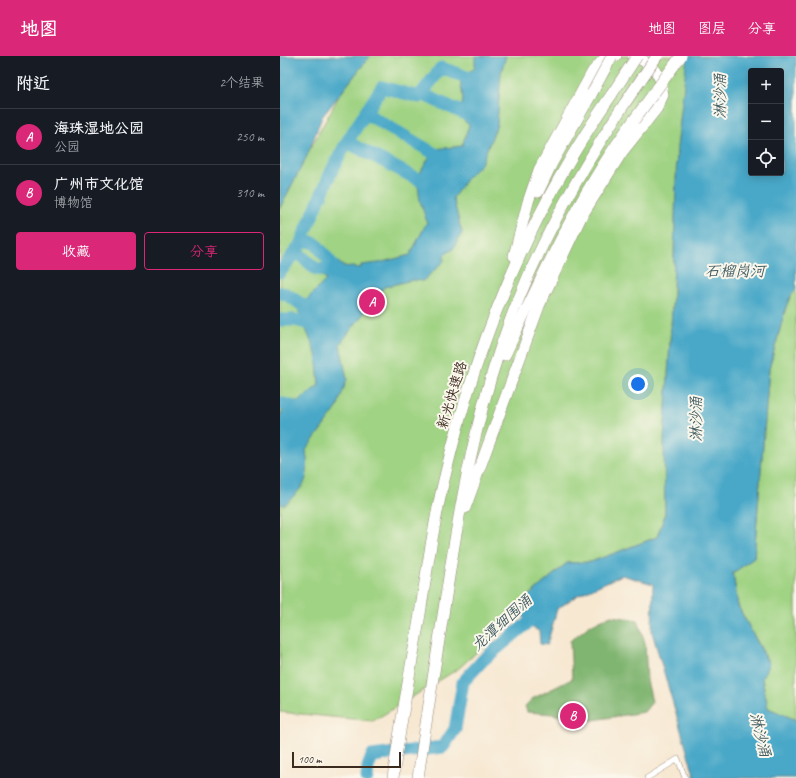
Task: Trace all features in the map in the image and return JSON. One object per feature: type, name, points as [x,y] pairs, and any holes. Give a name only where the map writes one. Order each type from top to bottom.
[{"type":"highway","points":[[506,287],[543,181],[612,56]]},
{"type":"highway","points":[[506,287],[528,202],[539,170],[569,119],[593,71],[605,58],[616,56]]},
{"type":"highway","points":[[456,534],[539,306],[552,278],[581,217],[622,152],[657,108],[663,95],[660,79],[656,71],[644,61],[633,56]]},
{"type":"highway","name":"新光快速路","points":[[394,778],[399,735],[444,478],[475,369],[506,287],[528,238],[590,127],[637,56]]},
{"type":"highway","points":[[418,778],[465,478],[486,396],[518,299],[546,238],[578,178],[625,103],[657,56]]},
{"type":"highway","points":[[486,396],[571,219],[600,168],[681,56]]},
{"type":"street","points":[[647,778],[678,759],[685,778]]},
{"type":"green space","points":[[369,56],[687,56],[688,58],[677,148],[673,294],[664,440],[665,515],[657,537],[591,562],[567,563],[526,598],[521,612],[458,669],[373,721],[280,712],[280,204],[339,96]]},
{"type":"green space","points":[[796,289],[796,720],[768,708],[762,678],[769,663],[738,606],[733,573],[754,558],[769,369],[786,307],[790,297]]},
{"type":"green space","points":[[611,616],[638,620],[645,643],[647,680],[652,702],[644,712],[581,722],[553,714],[527,712],[525,706],[532,699],[572,679],[570,641],[589,626]]},
{"type":"water","points":[[280,56],[370,56],[322,117],[307,156],[280,208]]},
{"type":"water","points":[[475,56],[506,56],[501,73],[497,125],[481,164],[467,178],[453,198],[462,233],[453,249],[444,255],[444,261],[423,281],[412,280],[384,287],[340,344],[347,379],[337,408],[306,450],[307,476],[305,482],[284,505],[280,504],[280,418],[286,401],[299,401],[319,385],[316,354],[299,312],[308,298],[326,280],[319,272],[328,254],[343,266],[361,268],[361,265],[378,263],[410,255],[427,222],[420,201],[417,178],[434,149],[462,146],[469,125],[460,117],[463,99],[460,78],[475,68]]},
{"type":"water","name":"石榴岗河","points":[[687,56],[796,56],[796,289],[790,297],[786,307],[769,369],[754,558],[733,573],[738,606],[769,664],[762,678],[768,708],[796,720],[796,778],[695,778],[652,632],[653,584],[622,575],[578,595],[557,609],[547,645],[540,644],[539,631],[529,626],[521,612],[526,598],[567,563],[591,562],[657,537],[665,515],[664,440],[673,294],[677,148]]},
{"type":"waterway","points":[[280,272],[299,247],[332,170],[348,140],[382,87],[419,97],[441,68],[472,79]]},
{"type":"waterway","points":[[422,94],[472,117]]},
{"type":"waterway","points":[[365,113],[437,155]]},
{"type":"waterway","points":[[347,142],[421,181]]},
{"type":"waterway","points":[[303,239],[316,244],[332,264]]},
{"type":"waterway","points":[[296,251],[316,269],[337,271]]},
{"type":"waterway","points":[[280,293],[286,294],[313,312]]},
{"type":"waterway","points":[[280,320],[295,320],[314,325]]},
{"type":"waterway","points":[[280,403],[294,407]]},
{"type":"waterway","name":"龙潭细围涌","points":[[367,778],[368,767],[372,756],[443,747],[455,729],[463,682],[483,660],[541,612]]},
{"type":"place","name":"海珠湿地公园","points":[[372,302]]},
{"type":"place","name":"广州市文化馆","points":[[573,716]]},
{"type":"water label","name":"淋沙涌","points":[[720,96]]},
{"type":"water label","name":"淋沙涌","points":[[696,419]]},
{"type":"water label","name":"淋沙涌","points":[[760,735]]}]
